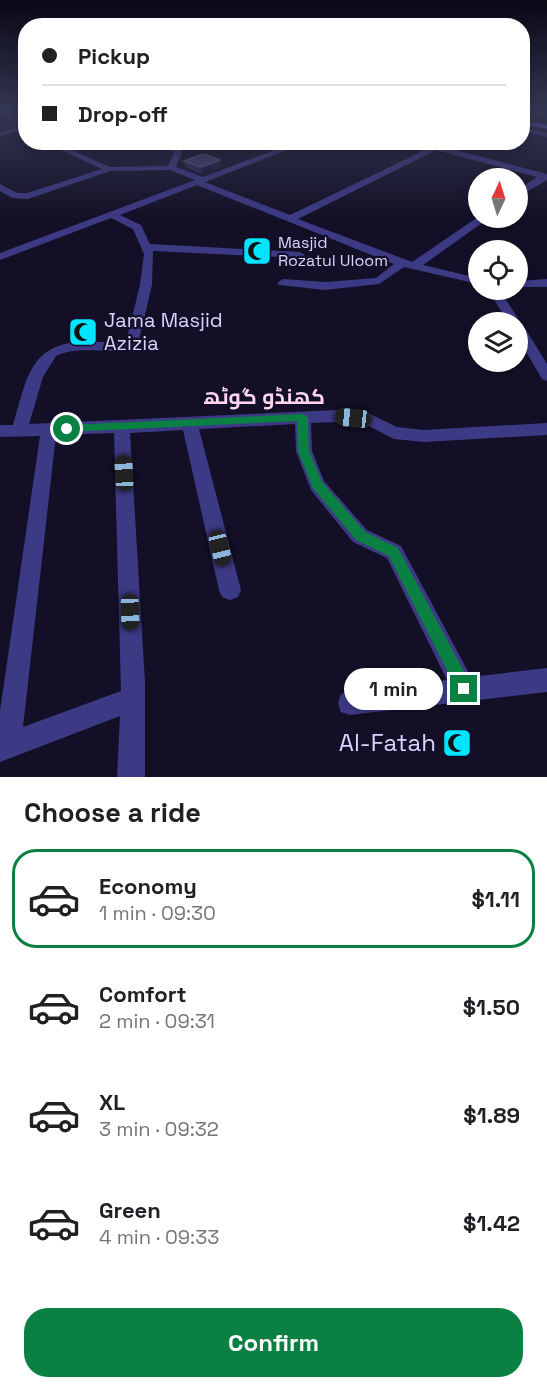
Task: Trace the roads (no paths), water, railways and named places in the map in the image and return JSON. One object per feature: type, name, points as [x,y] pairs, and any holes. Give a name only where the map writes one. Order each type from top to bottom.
[{"type":"street","points":[[65,150],[109,169]]},
{"type":"street","points":[[171,168],[181,150]]},
{"type":"street","points":[[0,257],[282,150]]},
{"type":"street","points":[[290,219],[431,150]]},
{"type":"street","points":[[443,150],[546,177]]},
{"type":"street","points":[[0,187],[15,196],[28,196],[109,169],[171,168],[290,219],[407,265],[468,279]]},
{"type":"street","points":[[528,188],[546,177]]},
{"type":"street","points":[[19,430],[42,364],[52,352],[76,346],[125,347],[132,345],[146,285],[149,254],[137,226],[112,214]]},
{"type":"street","points":[[283,283],[325,285],[379,281],[468,228]]},
{"type":"street","points":[[146,247],[300,255]]},
{"type":"street","points":[[528,284],[547,284]]},
{"type":"street","points":[[528,345],[547,376]]},
{"type":"street","points":[[0,431],[122,428],[338,416],[368,419],[394,433],[424,436],[547,429]]},
{"type":"street","points":[[303,417],[304,451],[317,485],[360,536],[394,552],[464,689]]},
{"type":"street","points":[[190,423],[230,590]]},
{"type":"street","points":[[122,428],[132,699],[131,777]]},
{"type":"street","points":[[49,429],[4,747],[132,699]]},
{"type":"street","points":[[350,703],[547,680]]},
{"type":"place","name":"Masjid Rozatul Uloom","points":[[257,251]]},
{"type":"place","name":"Jama Masjid Azizia","points":[[83,332]]},
{"type":"place","name":"Al-Fatah","points":[[457,743]]},
{"type":"district","name":"کھنڈو گوٹھ","points":[[264,397]]}]
